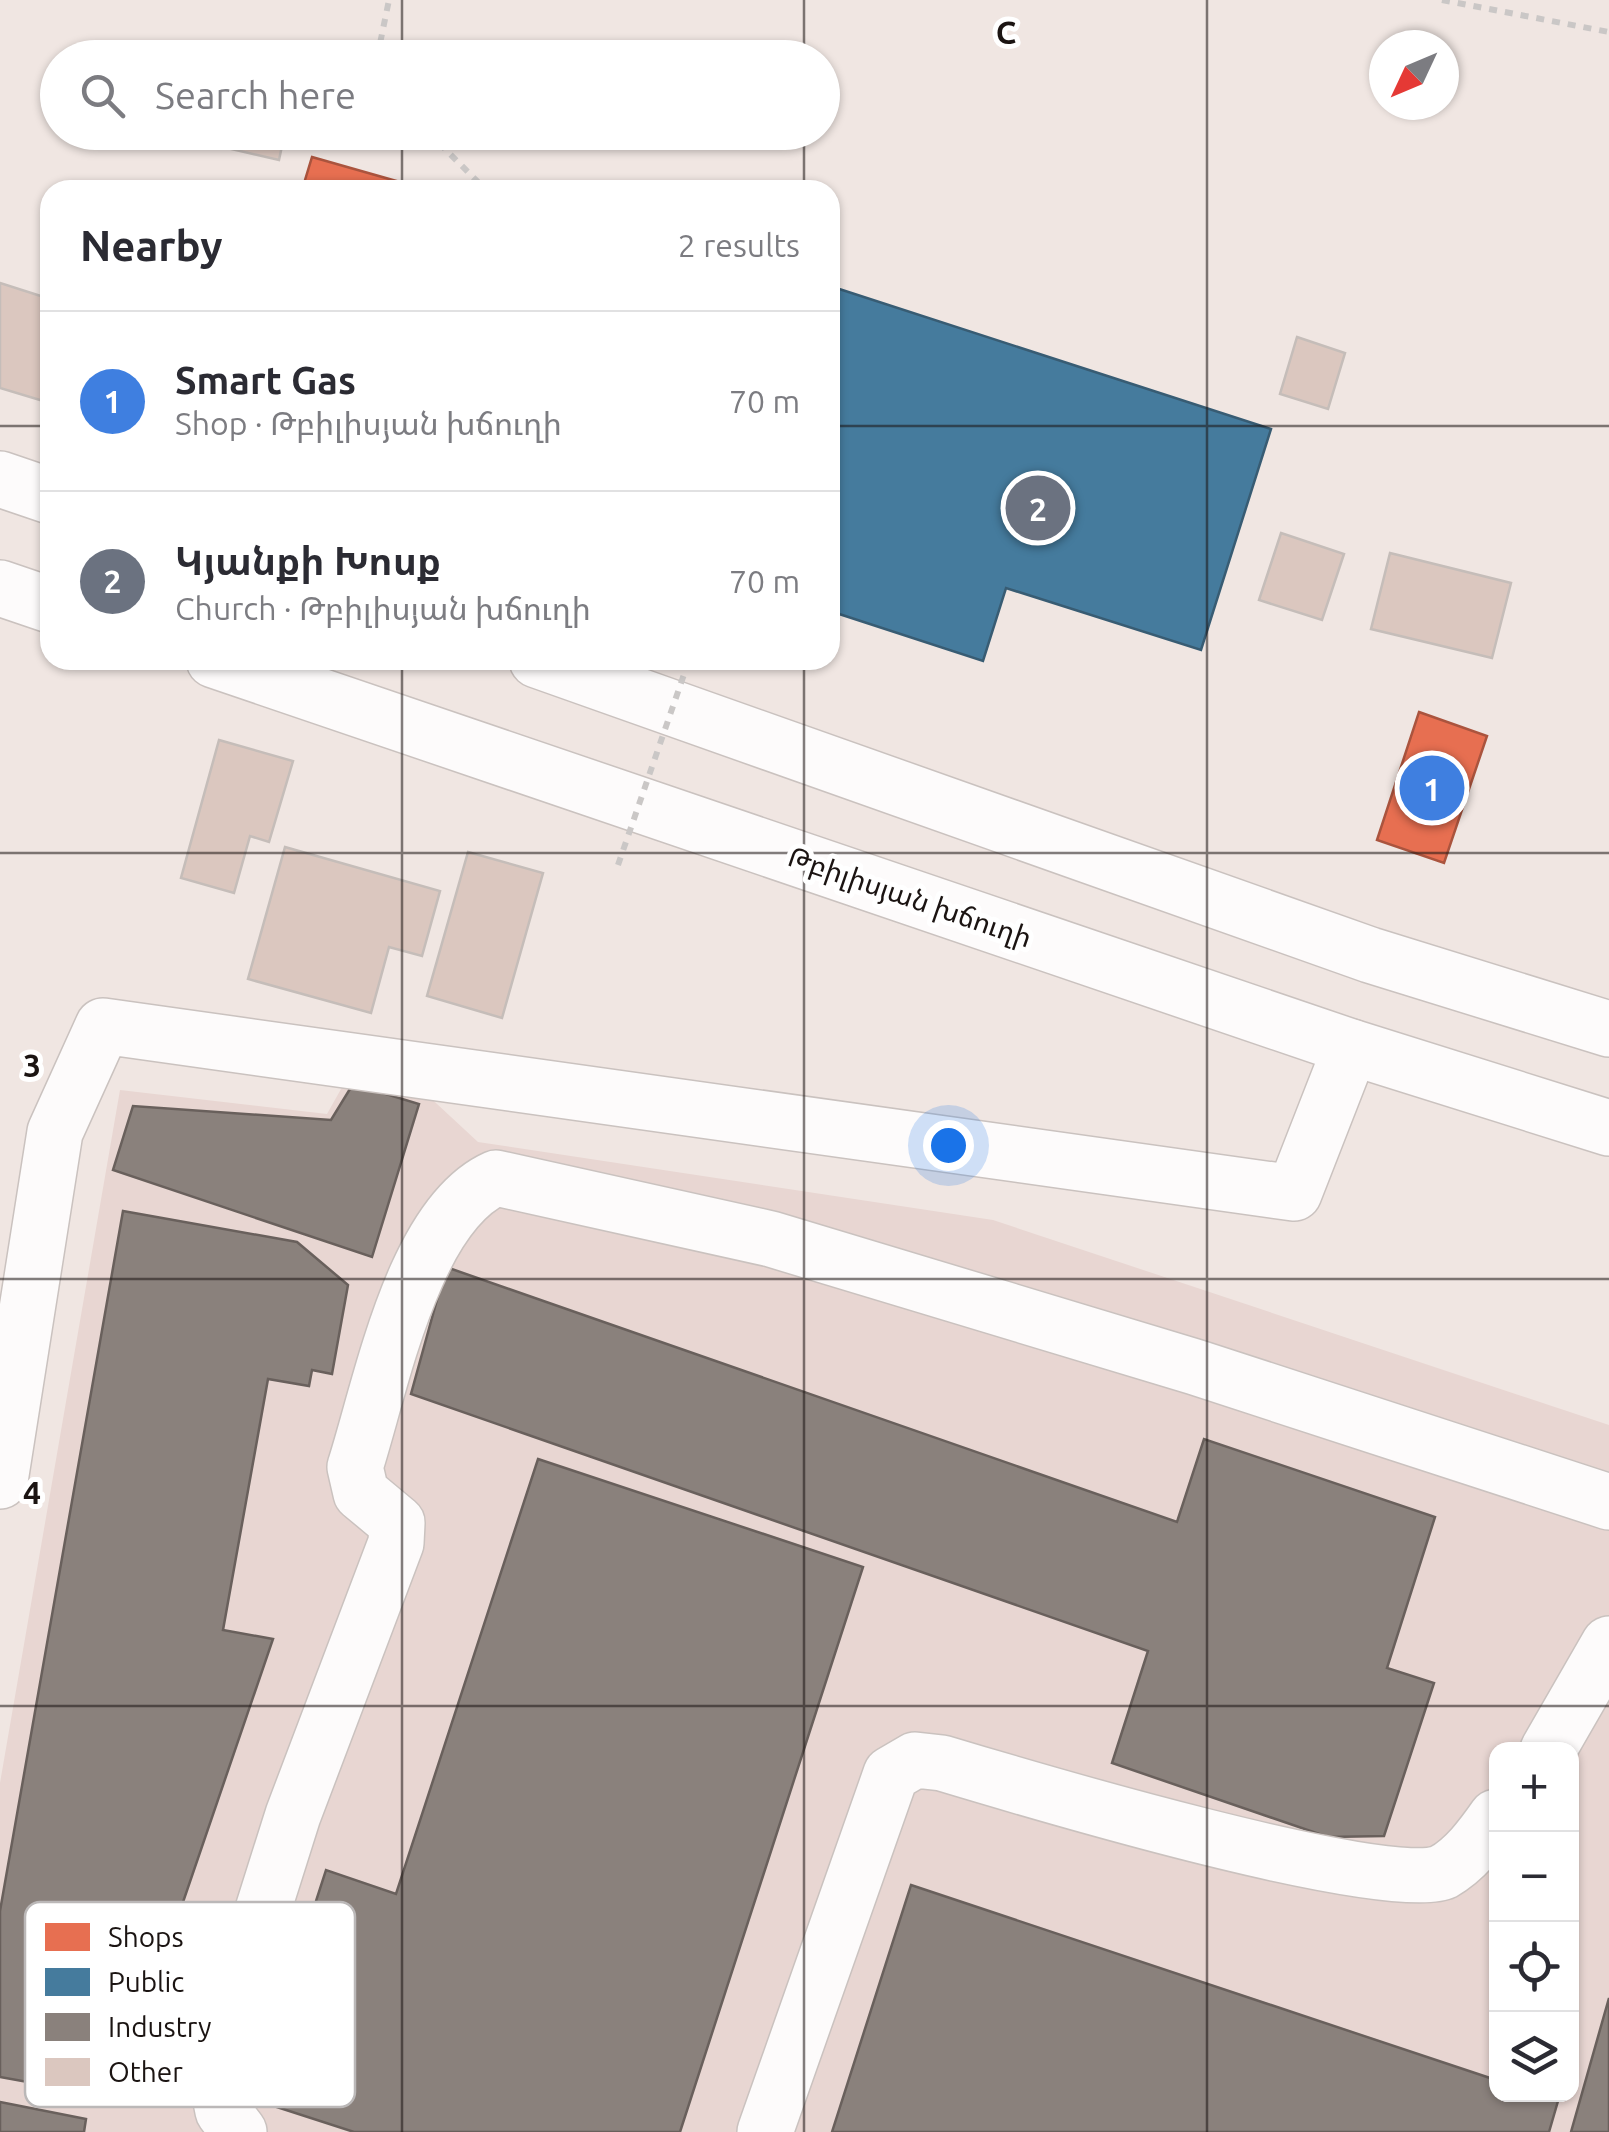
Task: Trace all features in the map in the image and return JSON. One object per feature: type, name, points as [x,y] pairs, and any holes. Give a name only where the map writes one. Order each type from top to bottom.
[{"type":"main road","points":[[0,479],[40,493]]},
{"type":"main road","points":[[0,588],[40,602]]},
{"type":"main road","name":"Թբիլիսյան խճուղի","points":[[243,670],[1351,1047],[1609,1128]]},
{"type":"main road","points":[[565,670],[1370,955],[1609,1030]]},
{"type":"main road","points":[[0,1481],[55,1132],[103,1026],[1294,1193],[1351,1047]]},
{"type":"main road","points":[[266,1902],[293,1815],[396,1543],[397,1523],[361,1493],[355,1468],[411,1290],[451,1212],[476,1188],[496,1178],[771,1239],[1194,1367],[1609,1502]]},
{"type":"main road","points":[[1553,1742],[1609,1644]]},
{"type":"main road","points":[[764,2132],[891,1774],[915,1760],[942,1763],[1148,1824],[1398,1876],[1441,1873],[1477,1844],[1489,1828]]},
{"type":"main road","points":[[223,2107],[239,2132]]},
{"type":"path","points":[[381,40],[389,0]]},
{"type":"path","points":[[1442,0],[1609,32]]},
{"type":"path","points":[[448,150],[479,180]]},
{"type":"path","points":[[618,865],[685,670]]},
{"type":"shaded area","points":[[350,1073],[423,1091],[478,1142],[993,1220],[1609,1425],[1609,2132],[0,2132],[0,1783],[120,1090],[327,1114]]},
{"type":"building: Shops","points":[[312,157],[393,180],[305,180]]},
{"type":"building: Shops","points":[[1419,712],[1487,736],[1444,863],[1377,840]]},
{"type":"building: Public","points":[[840,289],[1271,429],[1201,650],[1006,588],[983,661],[840,614]]},
{"type":"building: Industry","points":[[353,1084],[419,1104],[372,1257],[113,1170],[133,1106],[331,1120]]},
{"type":"building: Industry","points":[[123,1211],[297,1242],[348,1285],[332,1374],[312,1370],[309,1386],[268,1379],[223,1630],[273,1639],[183,1902],[25,1902],[25,2082],[0,2077],[0,1911]]},
{"type":"building: Industry","points":[[446,1267],[1177,1522],[1204,1439],[1435,1517],[1387,1668],[1434,1683],[1384,1836],[1328,1837],[1112,1763],[1148,1651],[411,1394]]},
{"type":"building: Industry","points":[[538,1459],[863,1567],[680,2132],[354,2132],[277,2107],[355,2107],[355,1902],[316,1902],[326,1870],[396,1894]]},
{"type":"building: Industry","points":[[911,1885],[1489,2078],[1489,2102],[1558,2102],[1549,2132],[832,2132]]},
{"type":"building: Industry","points":[[1609,1998],[1609,2132],[1571,2132]]},
{"type":"building: Industry","points":[[0,2102],[86,2119],[84,2132],[0,2132]]},
{"type":"building: Other","points":[[236,150],[281,150],[279,160]]},
{"type":"building: Other","points":[[0,283],[40,296],[40,400],[0,388]]},
{"type":"building: Other","points":[[1297,337],[1345,353],[1328,409],[1280,394]]},
{"type":"building: Other","points":[[1281,533],[1344,554],[1322,620],[1259,600]]},
{"type":"building: Other","points":[[1390,553],[1511,583],[1492,658],[1371,629]]},
{"type":"building: Other","points":[[219,740],[293,761],[269,842],[250,836],[234,893],[181,878]]},
{"type":"building: Other","points":[[285,847],[440,891],[422,956],[389,947],[371,1013],[248,979]]},
{"type":"building: Other","points":[[468,852],[543,873],[502,1018],[427,996]]},
{"type":"place","name":"Կյանքի Խոսք","points":[[1038,508]]},
{"type":"place","name":"Smart Gas","points":[[1432,788]]}]
